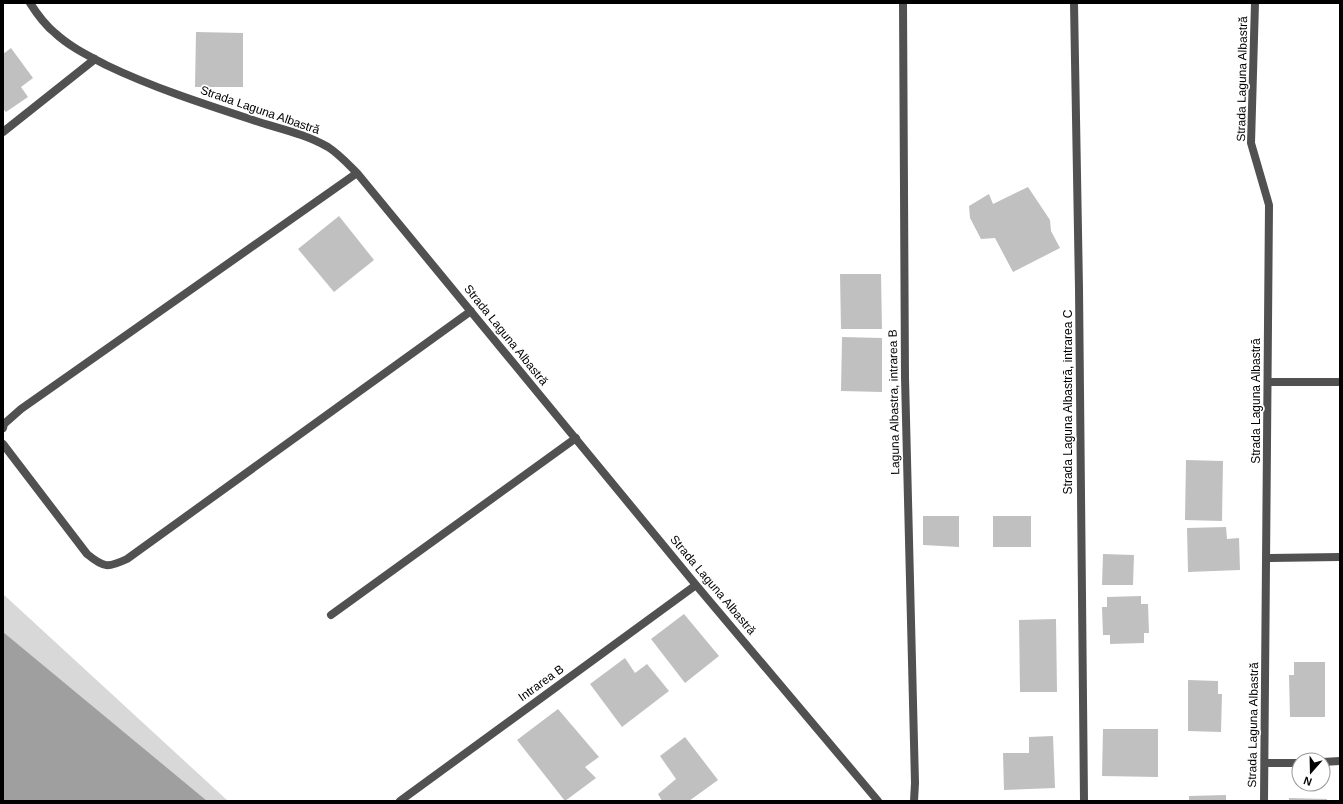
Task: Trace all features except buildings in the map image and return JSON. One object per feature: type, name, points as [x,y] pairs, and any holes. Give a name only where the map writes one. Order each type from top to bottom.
[{"type":"street","name":"Strada Laguna Albastră","points":[[30,3],[37,14],[55,34],[76,49],[95,59],[128,75],[173,93],[306,136],[329,148],[343,159],[357,173],[696,585],[878,801]]},
{"type":"street","name":"Laguna Albastra, intrarea B","points":[[903,3],[905,378],[915,783],[914,801]]},
{"type":"street","name":"Strada Laguna Albastră, intrarea C","points":[[1074,3],[1080,296],[1084,801]]},
{"type":"street","name":"Strada Laguna Albastră","points":[[1255,3],[1251,143],[1269,205],[1264,801]]},
{"type":"street","points":[[3,132],[95,59]]},
{"type":"street","points":[[3,428],[4,424],[21,410],[357,173]]},
{"type":"street","points":[[3,444],[87,554],[98,563],[112,566],[127,559],[471,311]]},
{"type":"street","points":[[1268,382],[1340,382]]},
{"type":"street","points":[[331,615],[576,438]]},
{"type":"street","points":[[1267,558],[1340,557]]},
{"type":"street","name":"Intrarea B","points":[[400,801],[696,585]]},
{"type":"street","points":[[1265,763],[1291,762]]},
{"type":"shaded area","points":[[3,594],[228,801],[3,801]]},
{"type":"shaded area","points":[[3,632],[207,801],[3,801]]}]
